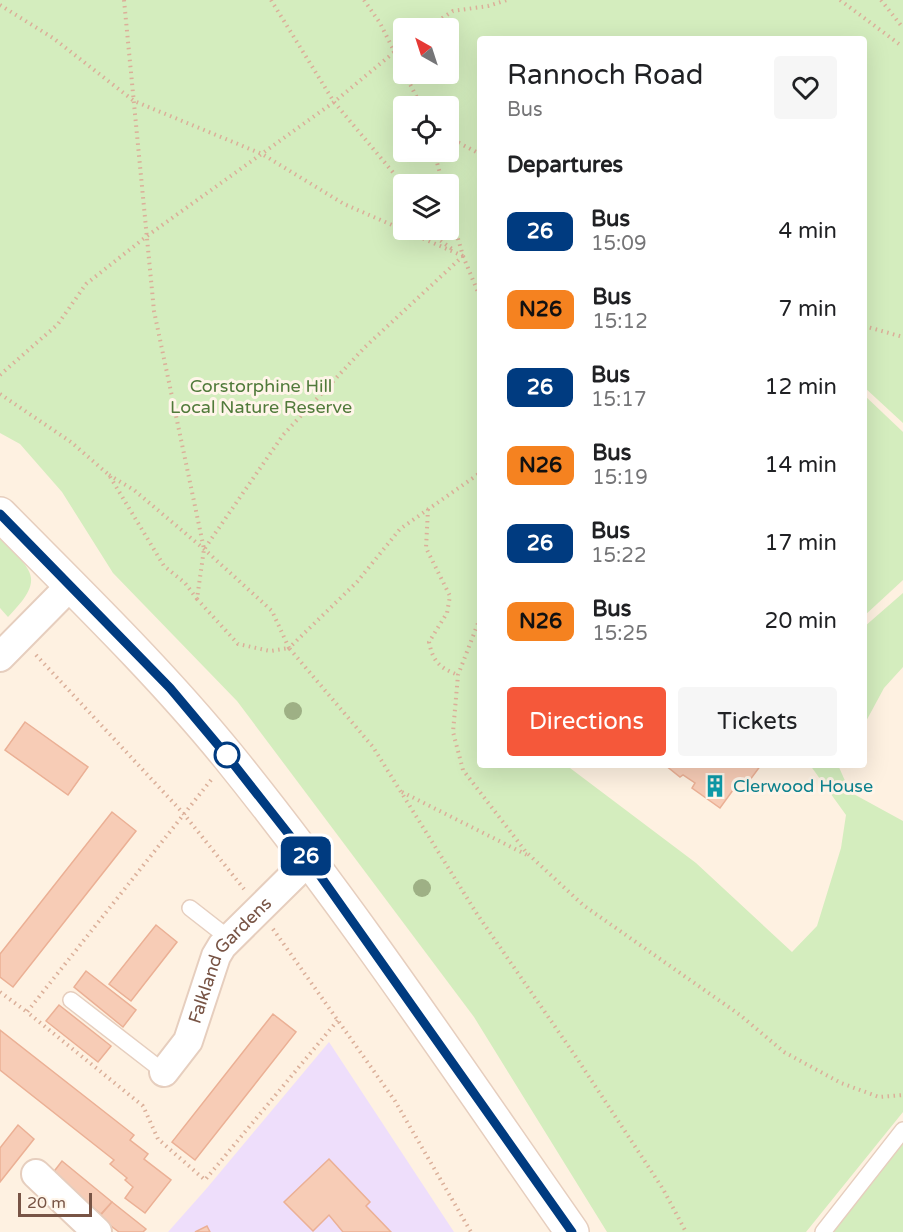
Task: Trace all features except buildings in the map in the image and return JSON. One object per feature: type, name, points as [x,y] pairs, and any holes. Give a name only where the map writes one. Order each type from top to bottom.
[{"type":"street","points":[[0,514],[170,688],[309,860],[572,1232]]},
{"type":"street","points":[[0,657],[71,585]]},
{"type":"street","name":"Falkland Gardens","points":[[164,1072],[188,1041],[216,956],[309,860]]},
{"type":"street","points":[[36,1174],[97,1232]]},
{"type":"lane","points":[[190,908],[231,940]]},
{"type":"lane","points":[[71,1000],[164,1072]]},
{"type":"lane","points":[[823,1232],[903,1130]]},
{"type":"path","points":[[124,0],[154,311],[204,549],[197,599]]},
{"type":"path","points":[[271,0],[334,102],[394,174]]},
{"type":"path","points":[[0,375],[58,324],[86,284],[147,236],[334,102],[393,50],[380,23],[364,0]]},
{"type":"path","points":[[442,18],[453,11],[488,6],[507,0]]},
{"type":"path","points":[[840,0],[901,43],[903,49]]},
{"type":"path","points":[[882,0],[903,28]]},
{"type":"path","points":[[0,5],[53,38],[134,101],[262,154],[344,204],[463,256]]},
{"type":"path","points":[[459,143],[477,152]]},
{"type":"path","points":[[438,240],[463,256]]},
{"type":"path","points":[[458,240],[477,290]]},
{"type":"path","points":[[204,549],[284,435],[365,347],[463,256]]},
{"type":"path","points":[[867,327],[903,337]]},
{"type":"path","points":[[0,394],[71,442],[109,475],[135,490],[272,611],[289,648],[373,747],[477,914],[576,1057],[663,1190],[686,1232]]},
{"type":"path","points":[[109,475],[164,566],[185,583],[238,644],[270,651],[289,648],[357,582],[400,529],[477,475]]},
{"type":"path","points":[[429,508],[426,548],[450,596],[447,614],[429,642],[432,657],[441,668],[458,675]]},
{"type":"path","points":[[477,626],[458,675],[453,732],[463,770],[530,856],[583,905],[740,1015],[784,1052],[841,1083],[879,1097],[903,1095]]},
{"type":"path","points":[[27,1012],[205,788]]},
{"type":"path","points":[[400,791],[530,856]]},
{"type":"path","points":[[0,992],[143,1106],[158,1139],[205,1179],[338,1020]]},
{"type":"shaded area","points":[[329,1042],[454,1232],[168,1232],[207,1188]]},
{"type":"green space","name":"Corstorphine Hill Local Nature Reserve","points":[[0,0],[903,0],[903,423],[867,390],[867,36],[477,36],[477,768],[570,768],[696,863],[792,952],[817,926],[841,848],[846,815],[812,768],[839,768],[850,792],[903,821],[903,1112],[806,1232],[607,1232],[474,1017],[237,701],[113,573],[62,492],[20,444],[0,433]]},
{"type":"green space","points":[[867,398],[903,432],[903,580],[867,613]]},
{"type":"green space","points":[[0,538],[21,559],[31,576],[31,584],[27,593],[8,617],[0,608]]},
{"type":"green space","points":[[903,593],[903,667],[884,688],[867,719],[867,624]]},
{"type":"green space","points":[[903,1130],[903,1232],[823,1232]]},
{"type":"bus line","name":"26","points":[[0,514],[170,688],[228,757],[309,860],[572,1232]]},
{"type":"place","name":"Clerwood House","points":[[715,786]]}]
